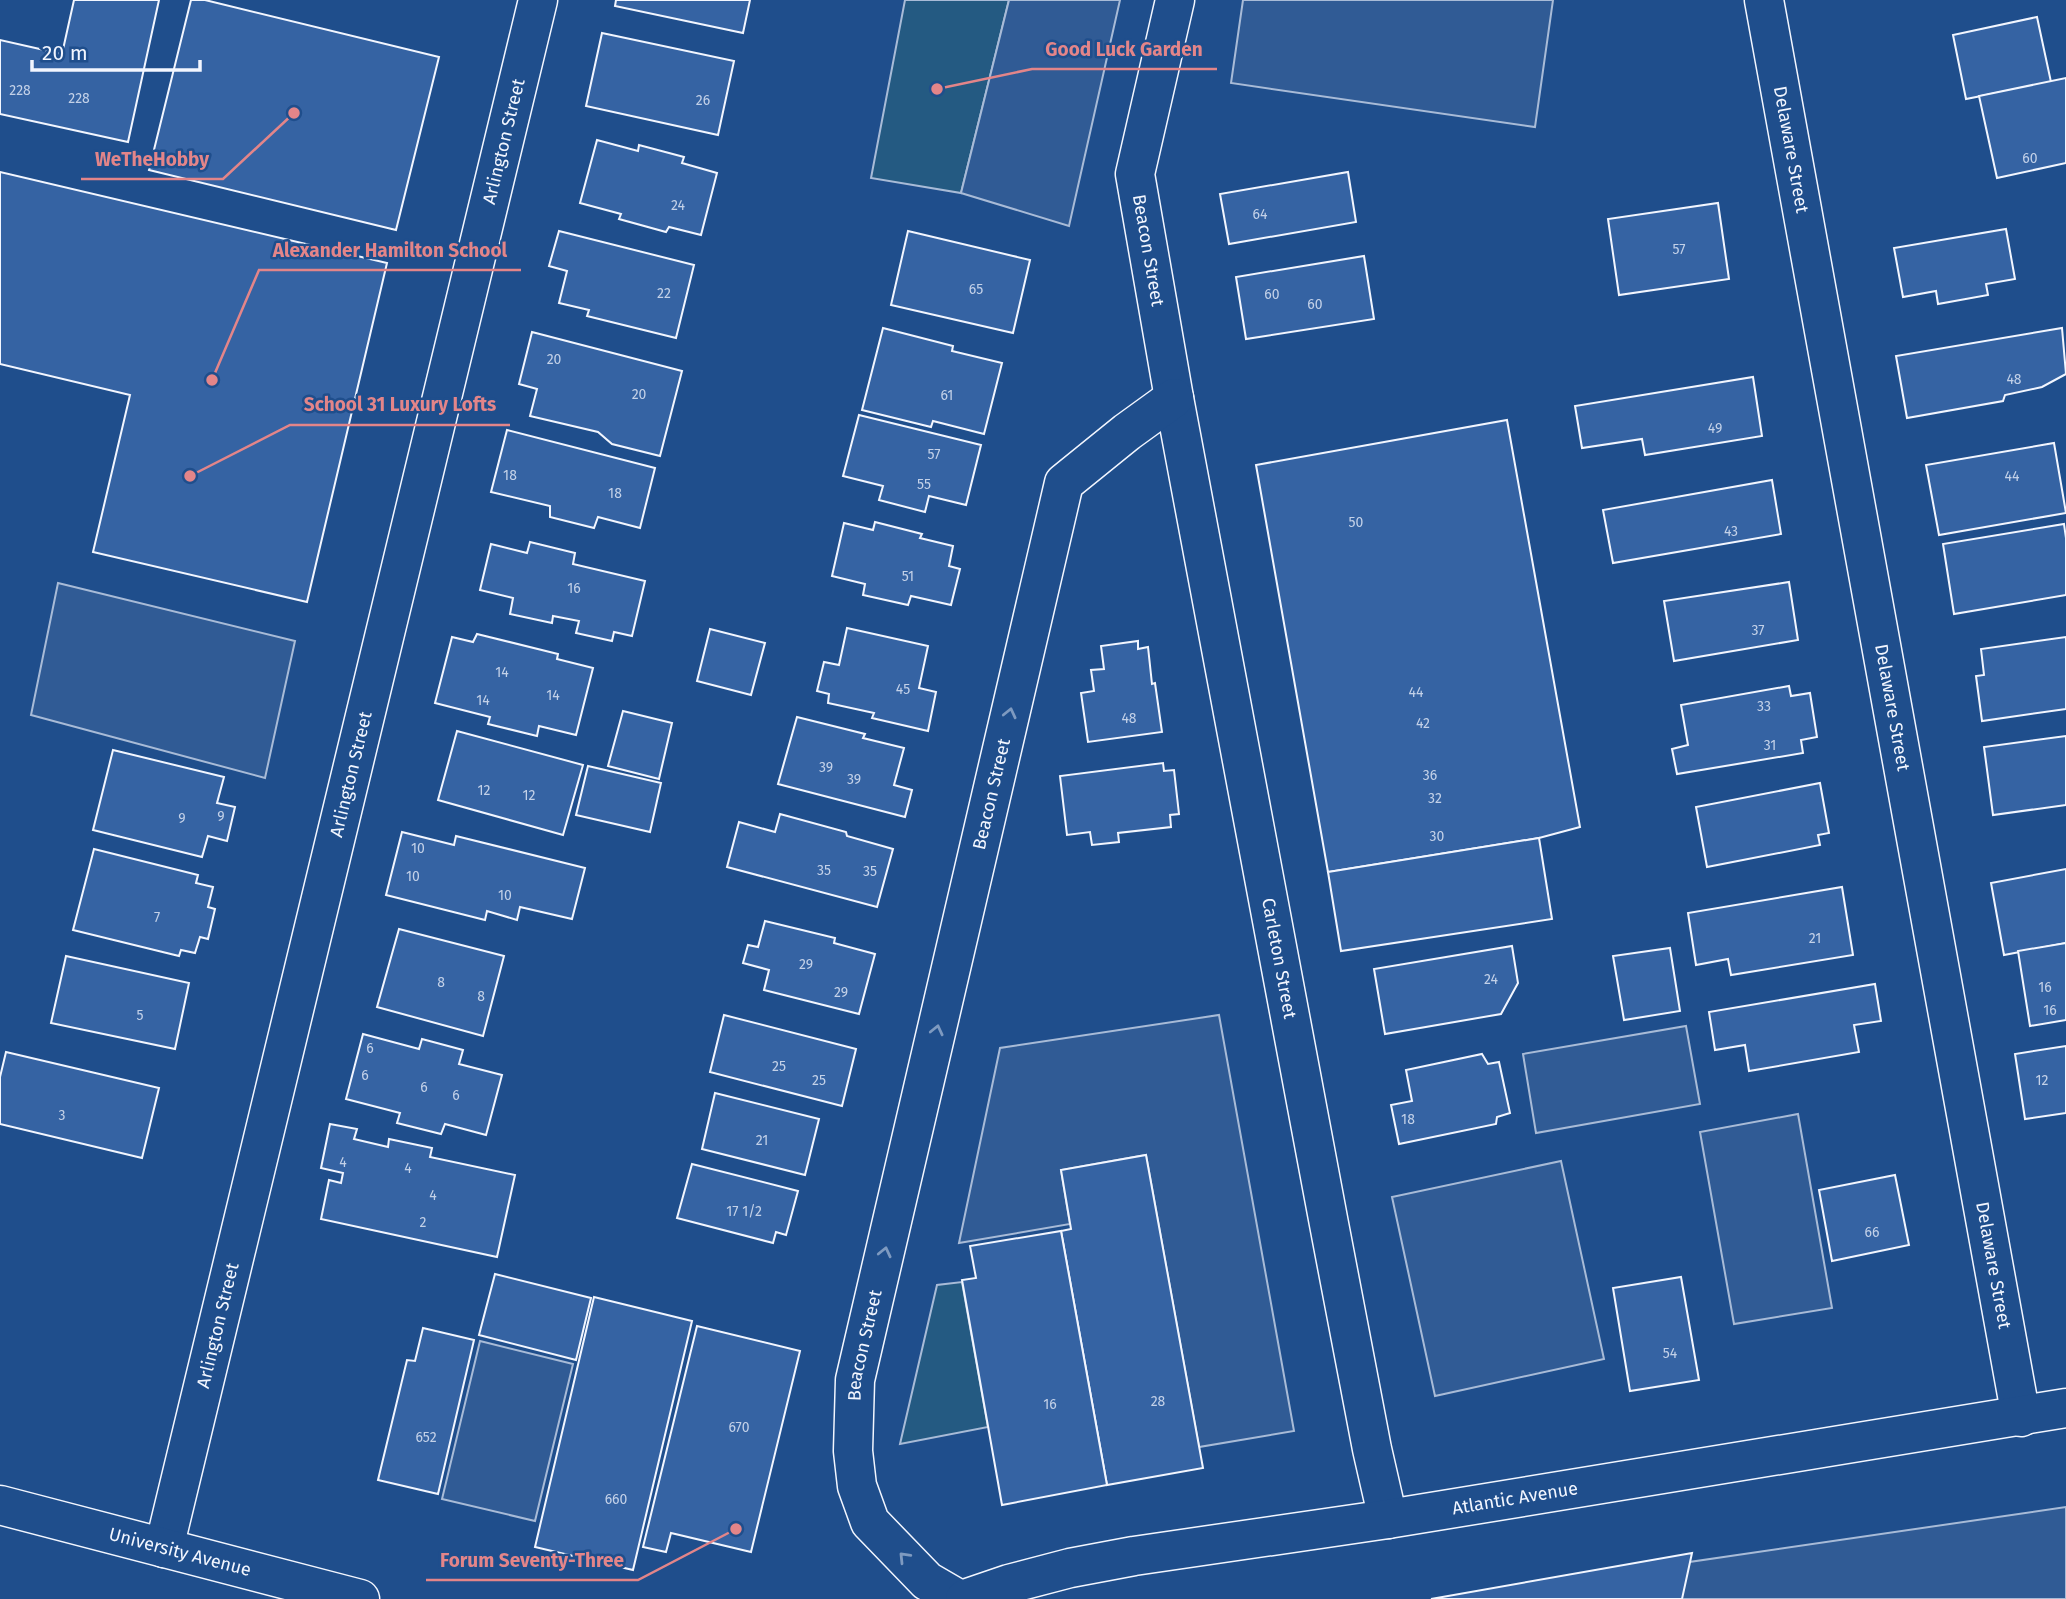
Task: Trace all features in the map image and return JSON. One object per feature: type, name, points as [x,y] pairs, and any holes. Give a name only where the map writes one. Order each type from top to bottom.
[{"type":"street","name":"Arlington Street","points":[[164,1548],[538,0]]},
{"type":"street","name":"Beacon Street","points":[[958,1599],[927,1581],[870,1522],[857,1486],[853,1451],[855,1380],[1064,483],[1174,398],[1135,173],[1175,0]]},
{"type":"street","name":"Delaware Street","points":[[1764,0],[2021,1417]]},
{"type":"street","name":"Carleton Street","points":[[1174,398],[1367,1423],[1388,1519]]},
{"type":"street","name":"Atlantic Avenue","points":[[965,1599],[1070,1568],[1134,1556],[1388,1519],[2066,1408]]},
{"type":"street","name":"University Avenue","points":[[0,1504],[342,1597]]},
{"type":"shaded area","points":[[905,0],[1009,0],[961,193],[871,178]]},
{"type":"shaded area","points":[[1009,0],[1120,0],[1069,226],[961,193]]},
{"type":"shaded area","points":[[1243,0],[1553,0],[1535,127],[1231,83]]},
{"type":"shaded area","points":[[58,583],[295,641],[265,778],[31,715]]},
{"type":"shaded area","points":[[1219,1015],[1294,1431],[1199,1447],[1146,1155],[1061,1170],[1070,1224],[959,1243],[1000,1048]]},
{"type":"shaded area","points":[[1686,1026],[1700,1104],[1536,1133],[1523,1054]]},
{"type":"shaded area","points":[[1798,1114],[1832,1308],[1734,1324],[1700,1132]]},
{"type":"shaded area","points":[[1561,1161],[1604,1359],[1435,1396],[1392,1197]]},
{"type":"shaded area","points":[[962,1282],[988,1427],[900,1444],[937,1285]]},
{"type":"shaded area","points":[[480,1341],[573,1364],[535,1521],[442,1499]]},
{"type":"shaded area","points":[[2066,1507],[2066,1599],[1666,1599],[1676,1564]]},
{"type":"building","points":[[74,0],[159,0],[128,142],[0,114],[0,40],[62,54]]},
{"type":"building","points":[[191,0],[205,0],[439,57],[396,230],[149,170]]},
{"type":"building","points":[[616,0],[750,0],[743,33],[615,6]]},
{"type":"building","points":[[2037,17],[2051,82],[1966,99],[1953,35]]},
{"type":"building","points":[[602,33],[734,61],[718,135],[586,106]]},
{"type":"building","points":[[2066,78],[2066,163],[1997,178],[1979,96]]},
{"type":"building","points":[[597,140],[638,151],[639,145],[684,157],[682,163],[717,173],[701,235],[669,227],[666,232],[619,219],[621,214],[580,203]]},
{"type":"building","points":[[0,172],[387,263],[307,602],[93,552],[130,395],[0,364]]},
{"type":"building","points":[[1348,172],[1356,222],[1229,244],[1220,194]]},
{"type":"building","points":[[1718,203],[1729,279],[1619,295],[1608,219]]},
{"type":"building","points":[[2006,229],[2015,279],[1986,284],[1988,295],[1938,304],[1936,291],[1903,297],[1894,248]]},
{"type":"building","points":[[559,231],[694,265],[676,338],[587,316],[589,310],[559,303],[567,271],[549,266]]},
{"type":"building","points":[[908,231],[1030,260],[1013,333],[891,305]]},
{"type":"building","points":[[1364,256],[1374,319],[1246,339],[1236,277]]},
{"type":"building","points":[[883,328],[953,346],[952,351],[1002,363],[984,434],[933,421],[931,427],[862,410]]},
{"type":"building","points":[[2062,328],[2066,374],[2042,387],[2005,395],[2003,401],[1907,418],[1896,356]]},
{"type":"building","points":[[532,332],[682,371],[660,456],[612,444],[598,432],[530,416],[537,389],[519,384]]},
{"type":"building","points":[[1753,377],[1762,436],[1645,455],[1642,439],[1582,448],[1575,406]]},
{"type":"building","points":[[859,415],[981,445],[966,505],[929,496],[925,512],[879,500],[883,486],[843,476]]},
{"type":"building","points":[[1507,420],[1580,827],[1539,838],[1328,872],[1256,465]]},
{"type":"building","points":[[507,430],[655,468],[640,528],[598,517],[594,528],[550,517],[550,506],[491,492]]},
{"type":"building","points":[[2054,443],[2066,513],[1939,535],[1926,465]]},
{"type":"building","points":[[1772,480],[1781,534],[1613,563],[1603,510]]},
{"type":"building","points":[[875,522],[922,534],[920,538],[953,546],[949,566],[960,569],[951,605],[911,596],[908,605],[863,595],[865,584],[832,576],[844,523],[873,530]]},
{"type":"building","points":[[2064,524],[2066,595],[1954,614],[1943,544]]},
{"type":"building","points":[[530,542],[575,553],[573,564],[645,581],[632,636],[614,632],[612,641],[576,633],[579,621],[553,616],[552,623],[510,614],[513,598],[480,590],[491,544],[527,553]]},
{"type":"building","points":[[1789,582],[1798,640],[1674,661],[1664,601]]},
{"type":"building","points":[[847,628],[928,646],[919,688],[936,692],[928,731],[872,718],[874,713],[828,703],[829,694],[817,691],[824,662],[839,665]]},
{"type":"building","points":[[710,629],[765,643],[751,695],[697,681]]},
{"type":"building","points":[[477,634],[558,654],[557,659],[593,668],[576,735],[539,726],[537,736],[488,724],[490,717],[435,703],[452,637],[473,642]]},
{"type":"building","points":[[2066,637],[2066,709],[1982,721],[1976,676],[1984,675],[1981,649]]},
{"type":"building","points":[[1138,641],[1138,649],[1148,647],[1162,732],[1088,742],[1081,693],[1094,691],[1091,670],[1104,669],[1101,646]]},
{"type":"building","points":[[1789,686],[1791,696],[1810,693],[1817,737],[1801,740],[1803,753],[1677,774],[1672,749],[1688,745],[1681,705]]},
{"type":"building","points":[[623,711],[672,723],[659,779],[608,766]]},
{"type":"building","points":[[797,717],[865,734],[863,738],[904,748],[894,785],[912,790],[905,817],[778,784]]},
{"type":"building","points":[[457,731],[583,765],[563,835],[438,800]]},
{"type":"building","points":[[2066,736],[2066,805],[1993,815],[1984,747]]},
{"type":"building","points":[[113,750],[224,777],[217,803],[235,807],[227,841],[208,836],[202,857],[93,830]]},
{"type":"building","points":[[1163,763],[1164,771],[1174,770],[1179,814],[1170,815],[1171,827],[1118,833],[1119,842],[1092,845],[1090,832],[1067,835],[1060,776]]},
{"type":"building","points":[[588,766],[661,783],[650,832],[576,815]]},
{"type":"building","points":[[1820,783],[1829,833],[1818,835],[1820,845],[1707,867],[1696,807]]},
{"type":"building","points":[[780,814],[846,832],[847,836],[893,849],[877,907],[727,867],[739,822],[775,832]]},
{"type":"building","points":[[402,832],[454,845],[456,836],[585,868],[572,919],[520,907],[517,920],[487,911],[485,920],[386,895]]},
{"type":"building","points":[[1539,838],[1552,919],[1341,951],[1328,872]]},
{"type":"building","points":[[94,849],[198,875],[196,883],[213,887],[208,907],[215,909],[208,939],[200,937],[195,953],[181,950],[179,956],[73,930]]},
{"type":"building","points":[[2066,869],[2066,943],[2004,955],[1991,883]]},
{"type":"building","points":[[1842,887],[1853,955],[1731,975],[1728,959],[1696,965],[1688,913]]},
{"type":"building","points":[[765,921],[835,938],[834,943],[875,954],[859,1014],[764,990],[769,970],[743,963],[748,945],[758,947]]},
{"type":"building","points":[[399,929],[504,956],[483,1036],[377,1007]]},
{"type":"building","points":[[2066,943],[2066,1020],[2030,1026],[2018,951]]},
{"type":"building","points":[[1512,946],[1518,983],[1501,1014],[1385,1034],[1374,969]]},
{"type":"building","points":[[1670,948],[1680,1011],[1624,1020],[1613,956]]},
{"type":"building","points":[[66,956],[189,983],[175,1049],[51,1023]]},
{"type":"building","points":[[1875,984],[1881,1021],[1854,1025],[1859,1052],[1749,1071],[1745,1045],[1715,1050],[1709,1012]]},
{"type":"building","points":[[724,1015],[856,1049],[842,1106],[710,1072]]},
{"type":"building","points":[[363,1034],[419,1049],[422,1039],[463,1050],[459,1064],[502,1075],[486,1135],[445,1124],[441,1134],[397,1123],[400,1113],[346,1099]]},
{"type":"building","points":[[2066,1046],[2066,1113],[2025,1119],[2015,1054]]},
{"type":"building","points":[[6,1052],[159,1088],[142,1158],[0,1124],[0,1077]]},
{"type":"building","points":[[1482,1054],[1488,1064],[1499,1062],[1510,1113],[1497,1117],[1496,1124],[1399,1144],[1391,1105],[1412,1101],[1406,1070]]},
{"type":"building","points":[[715,1093],[819,1119],[805,1175],[702,1149]]},
{"type":"building","points":[[330,1124],[357,1129],[354,1139],[388,1147],[389,1139],[432,1148],[430,1157],[515,1175],[497,1257],[321,1219],[329,1180],[341,1183],[343,1173],[321,1168]]},
{"type":"building","points":[[1146,1155],[1203,1468],[1107,1485],[1061,1231],[1071,1229],[1061,1170]]},
{"type":"building","points":[[692,1164],[798,1191],[786,1235],[776,1232],[773,1243],[677,1218]]},
{"type":"building","points":[[1895,1175],[1909,1245],[1832,1261],[1819,1190]]},
{"type":"building","points":[[1061,1231],[1107,1485],[1002,1505],[962,1280],[976,1278],[970,1246]]},
{"type":"building","points":[[495,1274],[591,1298],[576,1360],[479,1335]]},
{"type":"building","points":[[1681,1277],[1699,1380],[1630,1391],[1613,1288]]},
{"type":"building","points":[[594,1297],[692,1321],[633,1570],[535,1547]]},
{"type":"building","points":[[697,1326],[800,1351],[751,1552],[671,1533],[666,1552],[643,1547]]},
{"type":"building","points":[[423,1328],[474,1340],[438,1494],[378,1480],[407,1360],[415,1361]]},
{"type":"building","points":[[1692,1553],[1682,1599],[1431,1599]]},
{"type":"place","name":"Good Luck Garden","points":[[937,89]]},
{"type":"place","name":"WeTheHobby","points":[[294,113]]},
{"type":"place","name":"Alexander Hamilton School","points":[[212,380]]},
{"type":"place","name":"School 31 Luxury Lofts","points":[[190,476]]},
{"type":"place","name":"Forum Seventy-Three","points":[[736,1529]]}]
